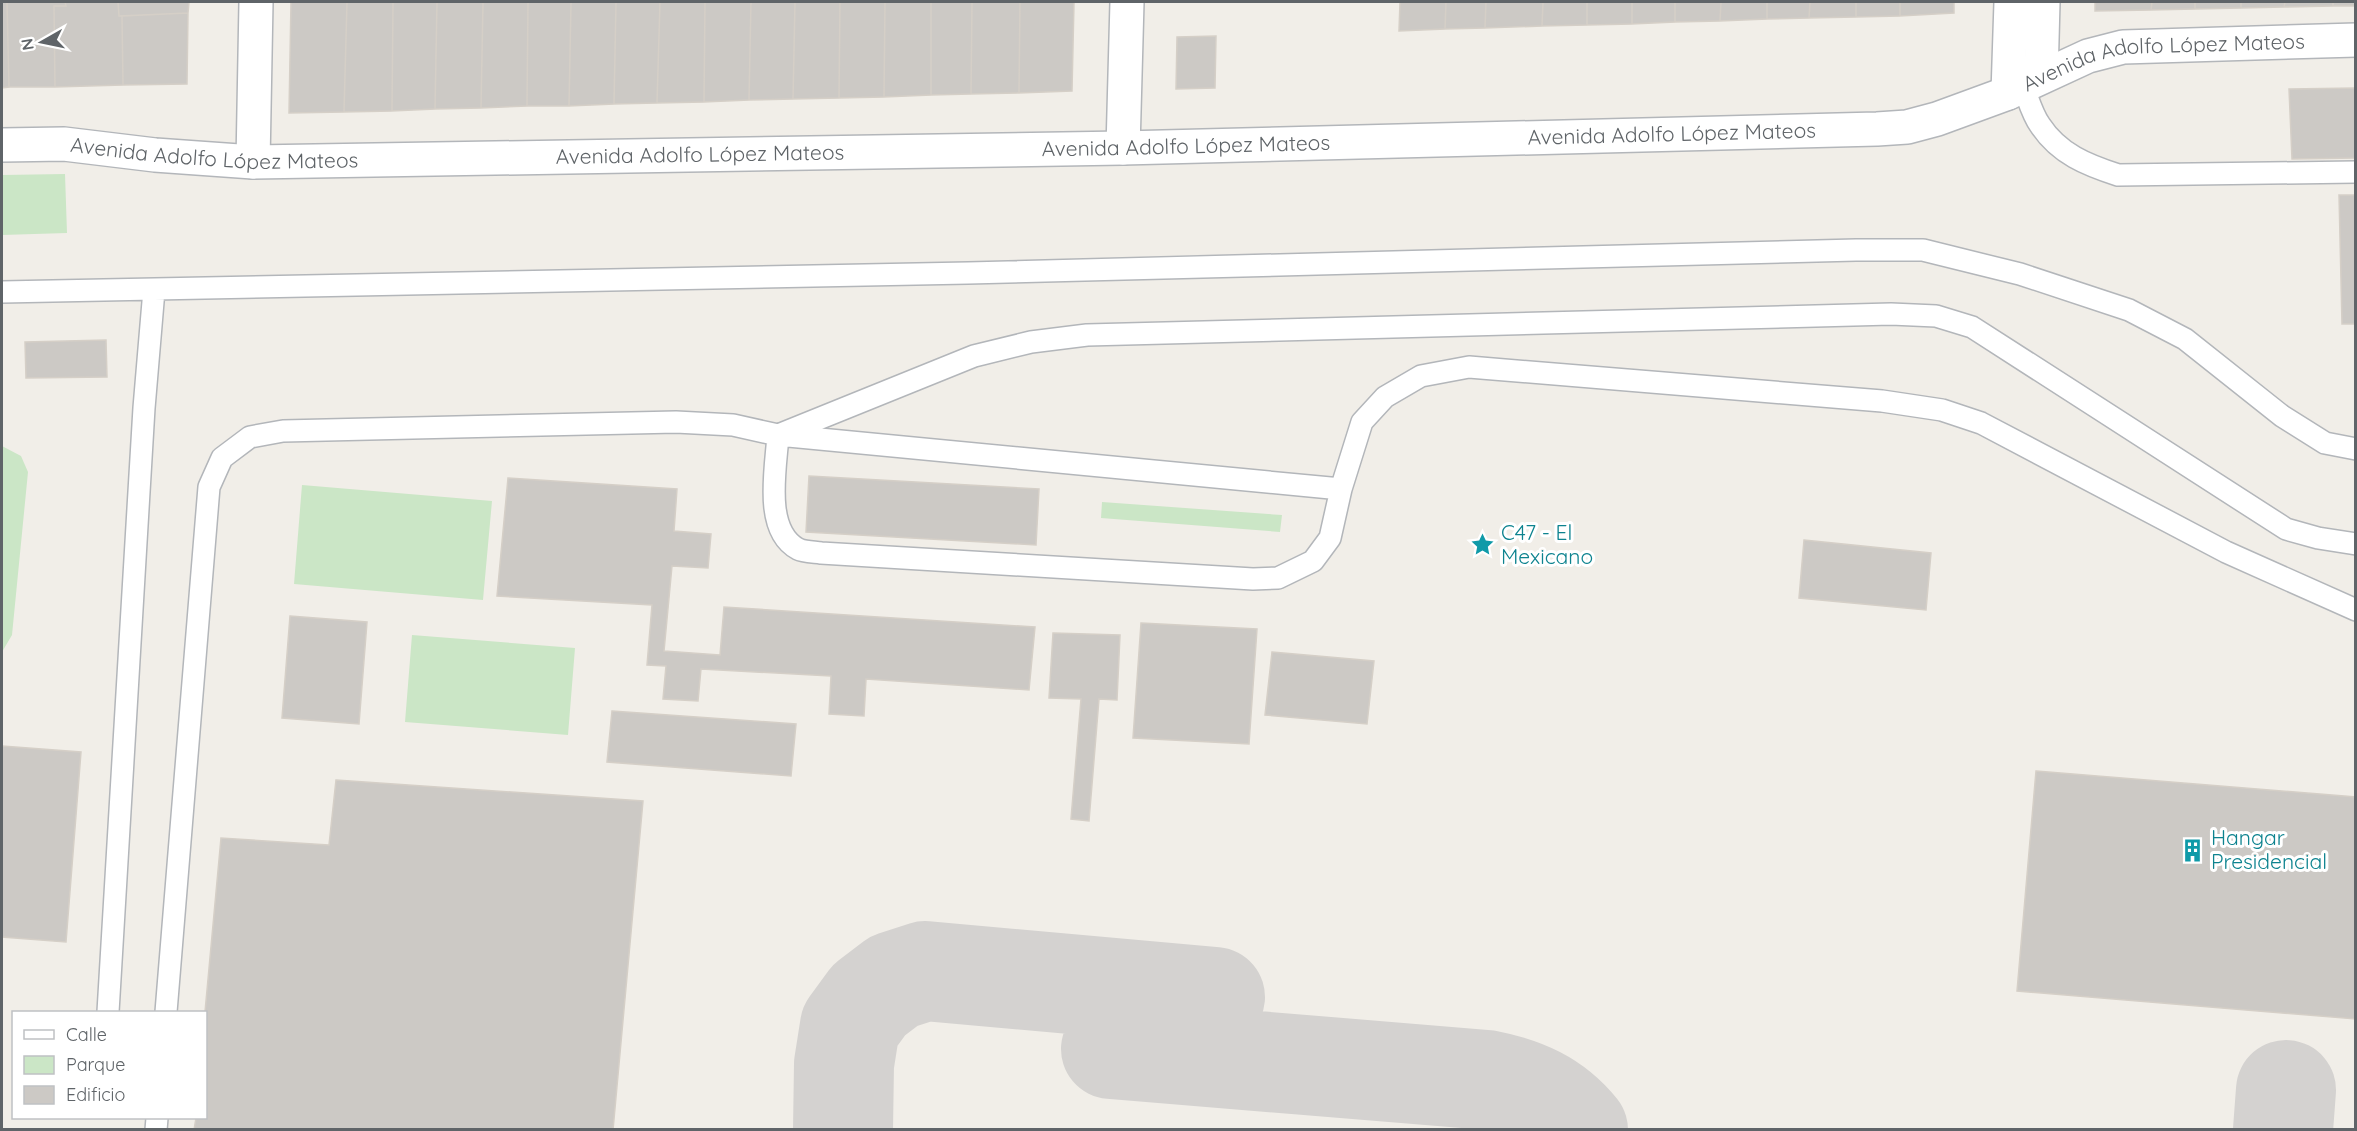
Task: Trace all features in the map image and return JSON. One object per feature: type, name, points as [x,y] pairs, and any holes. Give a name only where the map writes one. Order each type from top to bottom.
[{"type":"street","points":[[253,162],[256,2]]},
{"type":"street","points":[[1123,148],[1127,2]]},
{"type":"street","points":[[2011,2],[2024,85]]},
{"type":"street","points":[[2024,85],[2043,2]]},
{"type":"street","name":"Avenida Adolfo López Mateos","points":[[2,145],[64,144],[155,155],[253,162],[1123,148],[1907,127],[1937,119],[2024,85],[2088,56],[2124,47],[2355,40]]},
{"type":"lane","points":[[2024,85],[2039,125],[2063,152],[2089,166],[2118,175],[2355,172]]},
{"type":"lane","points":[[2,292],[1923,250],[2020,274],[2129,310],[2186,339],[2282,416],[2325,443],[2355,449]]},
{"type":"lane","points":[[108,1011],[144,408],[154,290]]},
{"type":"lane","points":[[778,435],[974,356],[1031,342],[1087,335],[1891,314],[1936,316],[1972,327],[2286,529],[2318,538],[2355,544]]},
{"type":"lane","points":[[778,435],[774,514],[782,534],[798,549],[821,553],[1253,579],[1278,578],[1313,561],[1330,538],[1341,489],[1362,422],[1385,397],[1421,376],[1469,367],[1882,401],[1942,410],[1981,423],[2226,552],[2355,610]]},
{"type":"lane","points":[[166,1011],[210,487],[222,458],[250,437],[283,431],[676,422],[734,425],[778,435],[1341,489]]},
{"type":"green space","points":[[65,174],[67,233],[2,235],[2,175]]},
{"type":"green space","points":[[2,446],[21,456],[28,472],[12,635],[2,652]]},
{"type":"green space","points":[[302,485],[492,501],[483,600],[294,584]]},
{"type":"green space","points":[[1102,502],[1282,515],[1280,532],[1101,518]]},
{"type":"green space","points":[[412,635],[575,648],[568,735],[405,722]]},
{"type":"building","points":[[2,2],[7,2],[9,87],[2,88]]},
{"type":"building","points":[[7,2],[65,2],[66,6],[54,6],[55,87],[9,87]]},
{"type":"building","points":[[65,2],[118,2],[119,16],[122,16],[123,85],[55,87],[54,6],[66,6]]},
{"type":"building","points":[[118,2],[189,2],[188,13],[119,16]]},
{"type":"building","points":[[291,2],[347,2],[344,112],[289,113]]},
{"type":"building","points":[[347,2],[393,2],[392,111],[344,112]]},
{"type":"building","points":[[393,2],[437,2],[435,109],[392,111]]},
{"type":"building","points":[[437,2],[483,2],[481,108],[435,109]]},
{"type":"building","points":[[483,2],[528,2],[527,106],[481,108]]},
{"type":"building","points":[[528,2],[571,2],[569,106],[527,106]]},
{"type":"building","points":[[571,2],[616,2],[614,104],[569,106]]},
{"type":"building","points":[[616,2],[660,2],[657,103],[614,104]]},
{"type":"building","points":[[660,2],[705,2],[704,102],[657,103]]},
{"type":"building","points":[[705,2],[751,2],[749,100],[704,102]]},
{"type":"building","points":[[751,2],[795,2],[793,99],[749,100]]},
{"type":"building","points":[[795,2],[840,2],[839,98],[793,99]]},
{"type":"building","points":[[840,2],[885,2],[884,97],[839,98]]},
{"type":"building","points":[[885,2],[931,2],[931,95],[884,97]]},
{"type":"building","points":[[931,2],[972,2],[971,94],[931,95]]},
{"type":"building","points":[[972,2],[1020,2],[1019,93],[971,94]]},
{"type":"building","points":[[1020,2],[1074,2],[1072,91],[1019,93]]},
{"type":"building","points":[[1400,2],[1446,2],[1445,29],[1399,31]]},
{"type":"building","points":[[1446,2],[1486,2],[1485,28],[1445,29]]},
{"type":"building","points":[[1486,2],[1543,2],[1542,26],[1485,28]]},
{"type":"building","points":[[1543,2],[1587,2],[1587,25],[1542,26]]},
{"type":"building","points":[[1587,2],[1632,2],[1632,24],[1587,25]]},
{"type":"building","points":[[1632,2],[1675,2],[1675,22],[1632,24]]},
{"type":"building","points":[[1675,2],[1721,2],[1720,21],[1675,22]]},
{"type":"building","points":[[1721,2],[1767,2],[1767,19],[1720,21]]},
{"type":"building","points":[[1767,2],[1810,2],[1809,18],[1767,19]]},
{"type":"building","points":[[1810,2],[1856,2],[1856,17],[1809,18]]},
{"type":"building","points":[[1856,2],[1900,2],[1900,16],[1856,17]]},
{"type":"building","points":[[1900,2],[1954,2],[1954,13],[1900,16]]},
{"type":"building","points":[[2095,2],[2152,2],[2151,10],[2095,11]]},
{"type":"building","points":[[2152,2],[2195,2],[2195,9],[2151,10]]},
{"type":"building","points":[[2195,2],[2241,2],[2241,8],[2195,9]]},
{"type":"building","points":[[2241,2],[2285,2],[2284,7],[2241,8]]},
{"type":"building","points":[[2285,2],[2333,2],[2333,6],[2284,7]]},
{"type":"building","points":[[2333,2],[2356,2],[2356,6],[2333,6]]},
{"type":"building","points":[[188,13],[187,84],[123,85],[122,16]]},
{"type":"building","points":[[1216,36],[1215,88],[1176,89],[1177,37]]},
{"type":"building","points":[[2356,88],[2356,158],[2292,159],[2289,89]]},
{"type":"building","points":[[2339,195],[2356,195],[2356,324],[2342,324]]},
{"type":"building","points":[[106,340],[107,377],[26,378],[25,342]]},
{"type":"building","points":[[809,476],[1039,489],[1036,545],[806,532]]},
{"type":"building","points":[[508,478],[677,489],[674,531],[711,534],[708,568],[672,566],[664,651],[720,655],[724,607],[1035,627],[1029,690],[866,679],[864,716],[829,714],[831,676],[701,669],[698,701],[663,699],[666,666],[647,665],[652,605],[497,596]]},
{"type":"building","points":[[1804,540],[1931,553],[1926,610],[1799,598]]},
{"type":"building","points":[[290,616],[367,622],[359,724],[282,718]]},
{"type":"building","points":[[1141,623],[1257,629],[1249,744],[1133,738]]},
{"type":"building","points":[[1053,633],[1120,635],[1117,700],[1099,699],[1089,821],[1071,819],[1081,699],[1049,698]]},
{"type":"building","points":[[1272,652],[1374,661],[1367,724],[1265,715]]},
{"type":"building","points":[[612,711],[796,724],[791,776],[607,762]]},
{"type":"building","points":[[2,746],[81,752],[66,942],[2,937]]},
{"type":"building","name":"Hangar Presidencial","points":[[2036,771],[2356,797],[2356,1019],[2017,991]]},
{"type":"building","points":[[336,780],[643,801],[613,1130],[194,1130],[196,1119],[207,1119],[207,1011],[205,1011],[221,838],[329,845]]},
{"type":"taxiway","points":[[843,1130],[844,1064],[850,1026],[869,1000],[894,981],[925,971],[1215,997]]},
{"type":"taxiway","points":[[1111,1049],[1487,1080],[1537,1096],[1559,1111],[1578,1130]]},
{"type":"taxiway","points":[[2283,1130],[2286,1090]]},
{"type":"place","name":"C47 - El Mexicano","points":[[1483,545]]},
{"type":"place","name":"Hangar Presidencial","points":[[2193,850]]}]
